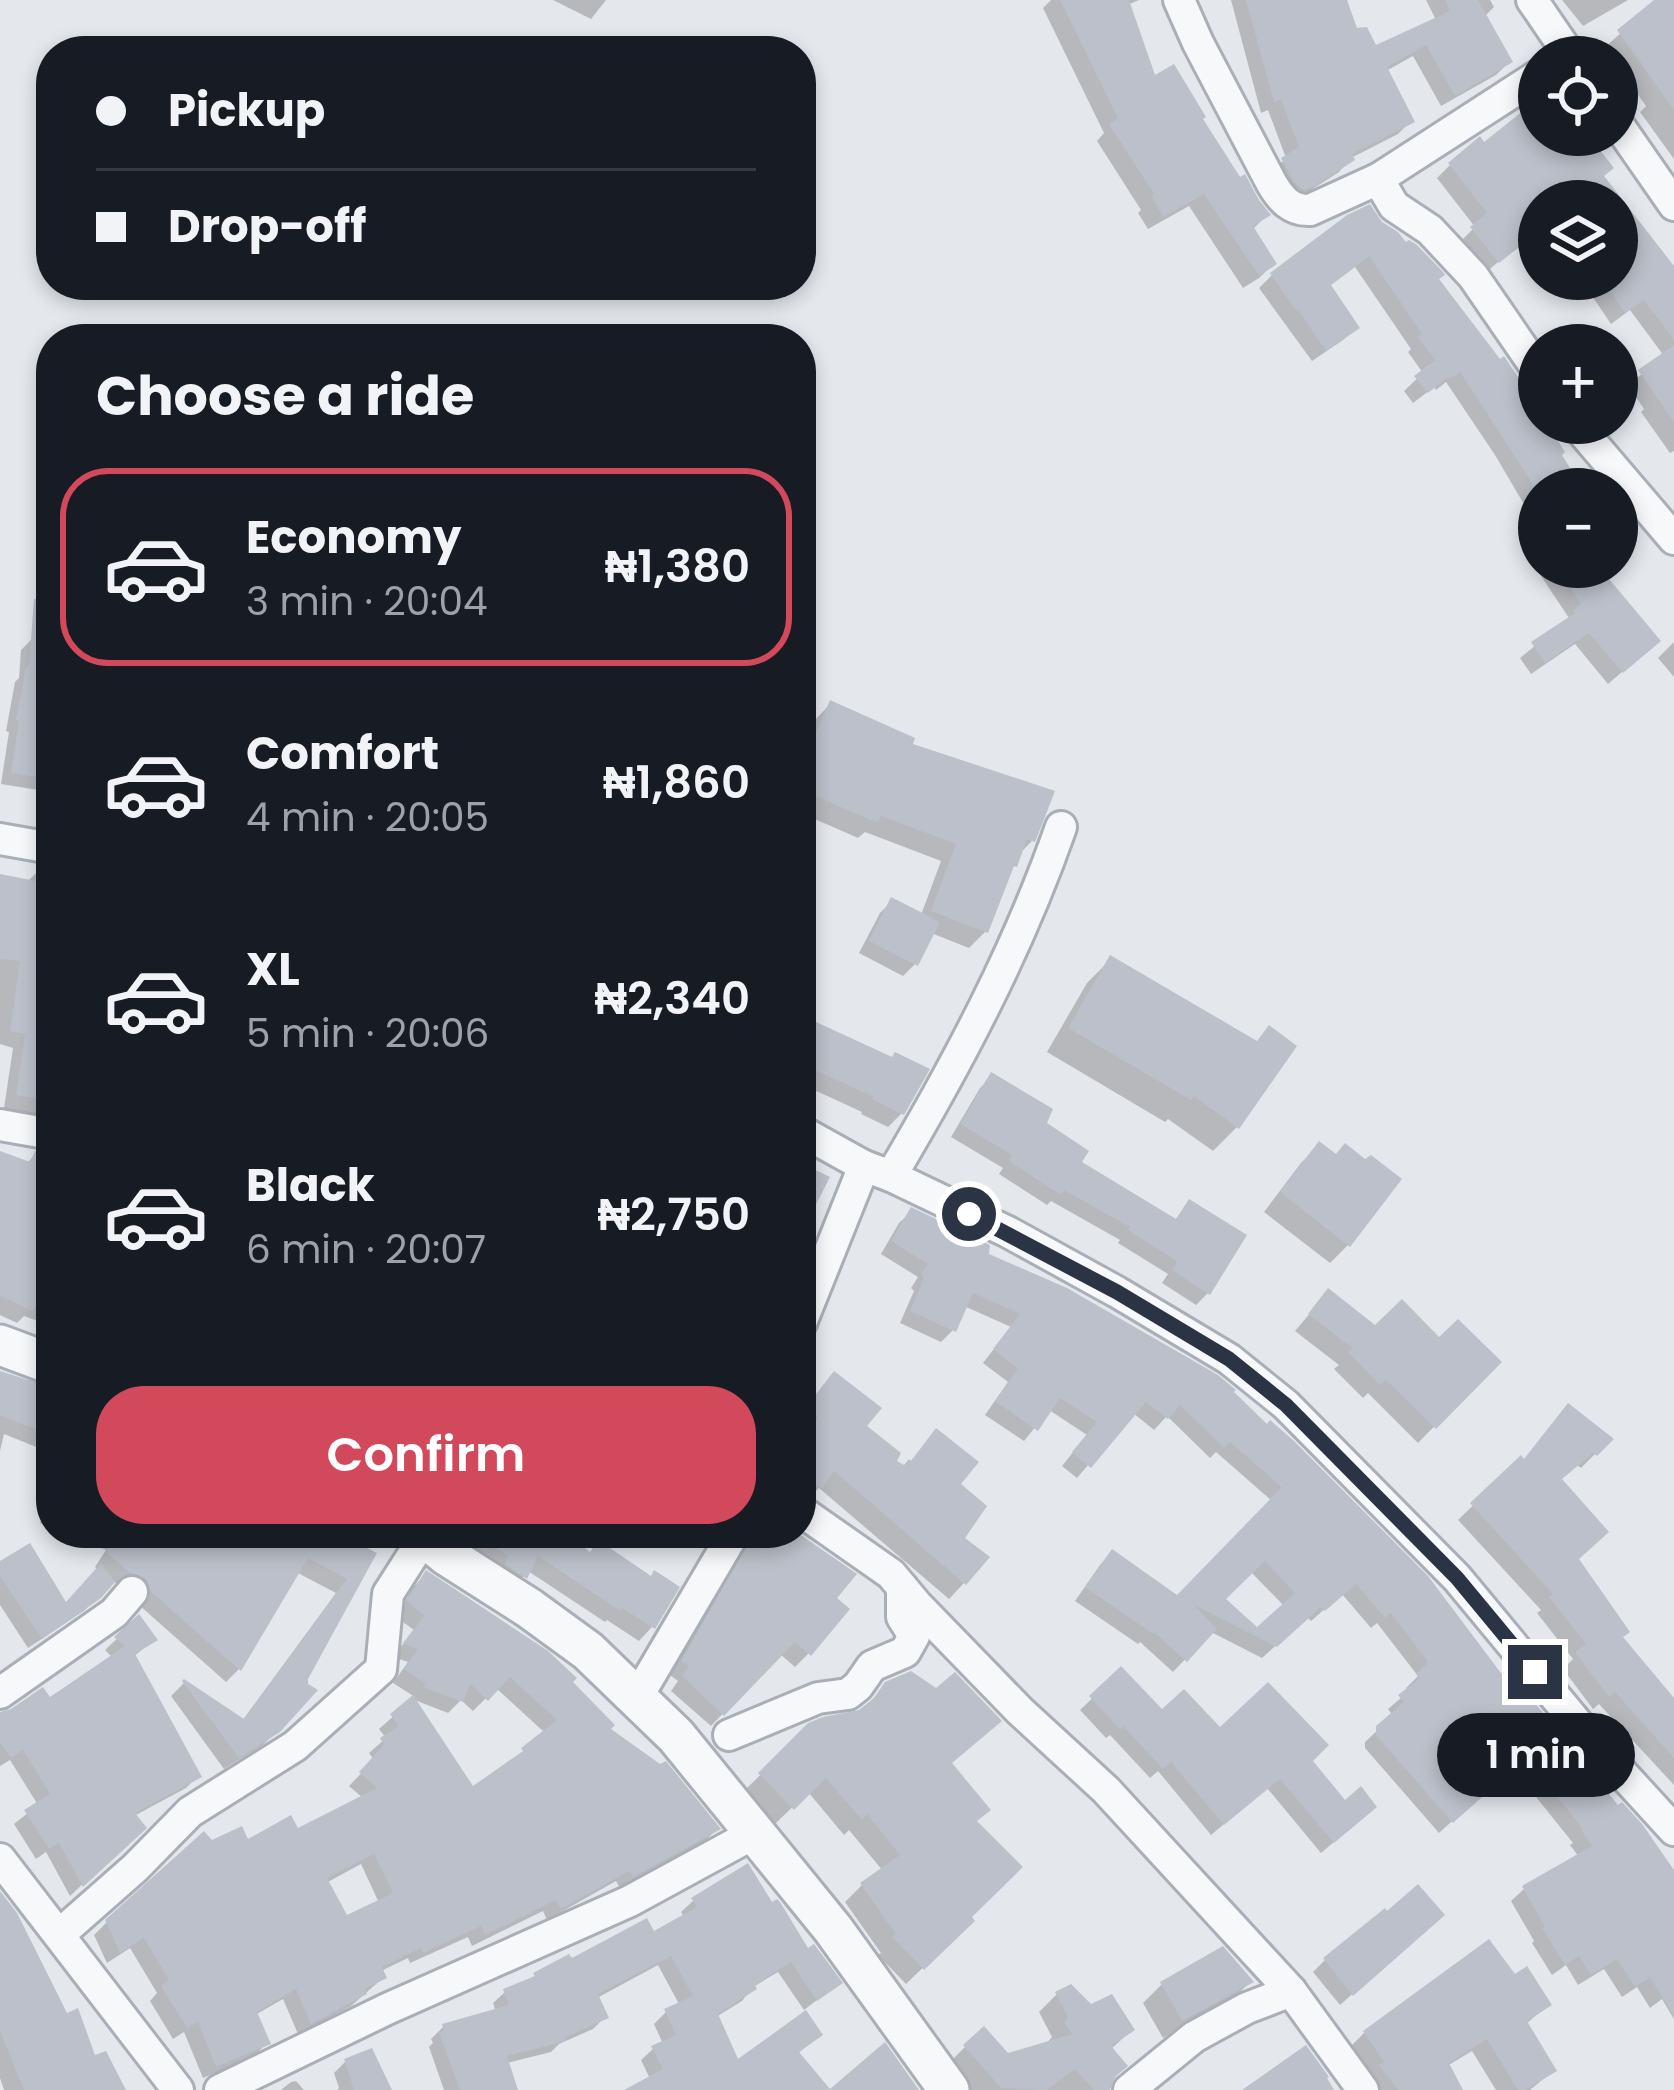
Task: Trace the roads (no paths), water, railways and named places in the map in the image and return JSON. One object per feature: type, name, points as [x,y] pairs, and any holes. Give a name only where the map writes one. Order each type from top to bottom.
[{"type":"street","points":[[1179,0],[1280,197],[1298,211],[1378,179],[1518,89]]},
{"type":"street","points":[[1532,0],[1556,36]]},
{"type":"street","points":[[1638,153],[1674,205]]},
{"type":"street","points":[[1378,179],[1394,206],[1430,230],[1473,277],[1518,342]]},
{"type":"street","points":[[1593,444],[1674,539]]},
{"type":"street","points":[[816,1293],[878,1171],[949,1079],[1040,886],[1060,826]]},
{"type":"street","points":[[0,839],[36,845]]},
{"type":"street","points":[[0,1125],[36,1131]]},
{"type":"street","points":[[816,1140],[1008,1232],[1229,1359],[1286,1405],[1457,1578],[1587,1736],[1674,1830]]},
{"type":"street","points":[[0,1345],[36,1358]]},
{"type":"street","points":[[816,1522],[891,1574],[1020,1712],[1106,1790],[1291,1991],[1363,2090]]},
{"type":"street","points":[[60,1934],[190,1812],[295,1746],[381,1669],[388,1594],[414,1548]]},
{"type":"street","points":[[438,1548],[529,1608],[638,1696],[707,1772],[832,1929],[950,2090]]},
{"type":"street","points":[[638,1696],[725,1548]]},
{"type":"street","points":[[729,1735],[818,1698],[848,1694],[872,1666],[905,1652],[914,1636],[902,1617],[902,1587]]},
{"type":"street","points":[[0,1693],[114,1613],[132,1592]]},
{"type":"street","points":[[220,2090],[387,2009],[630,1901],[753,1834]]},
{"type":"street","points":[[0,1859],[178,2090]]},
{"type":"street","points":[[1129,2090],[1194,2037],[1291,1991]]}]
